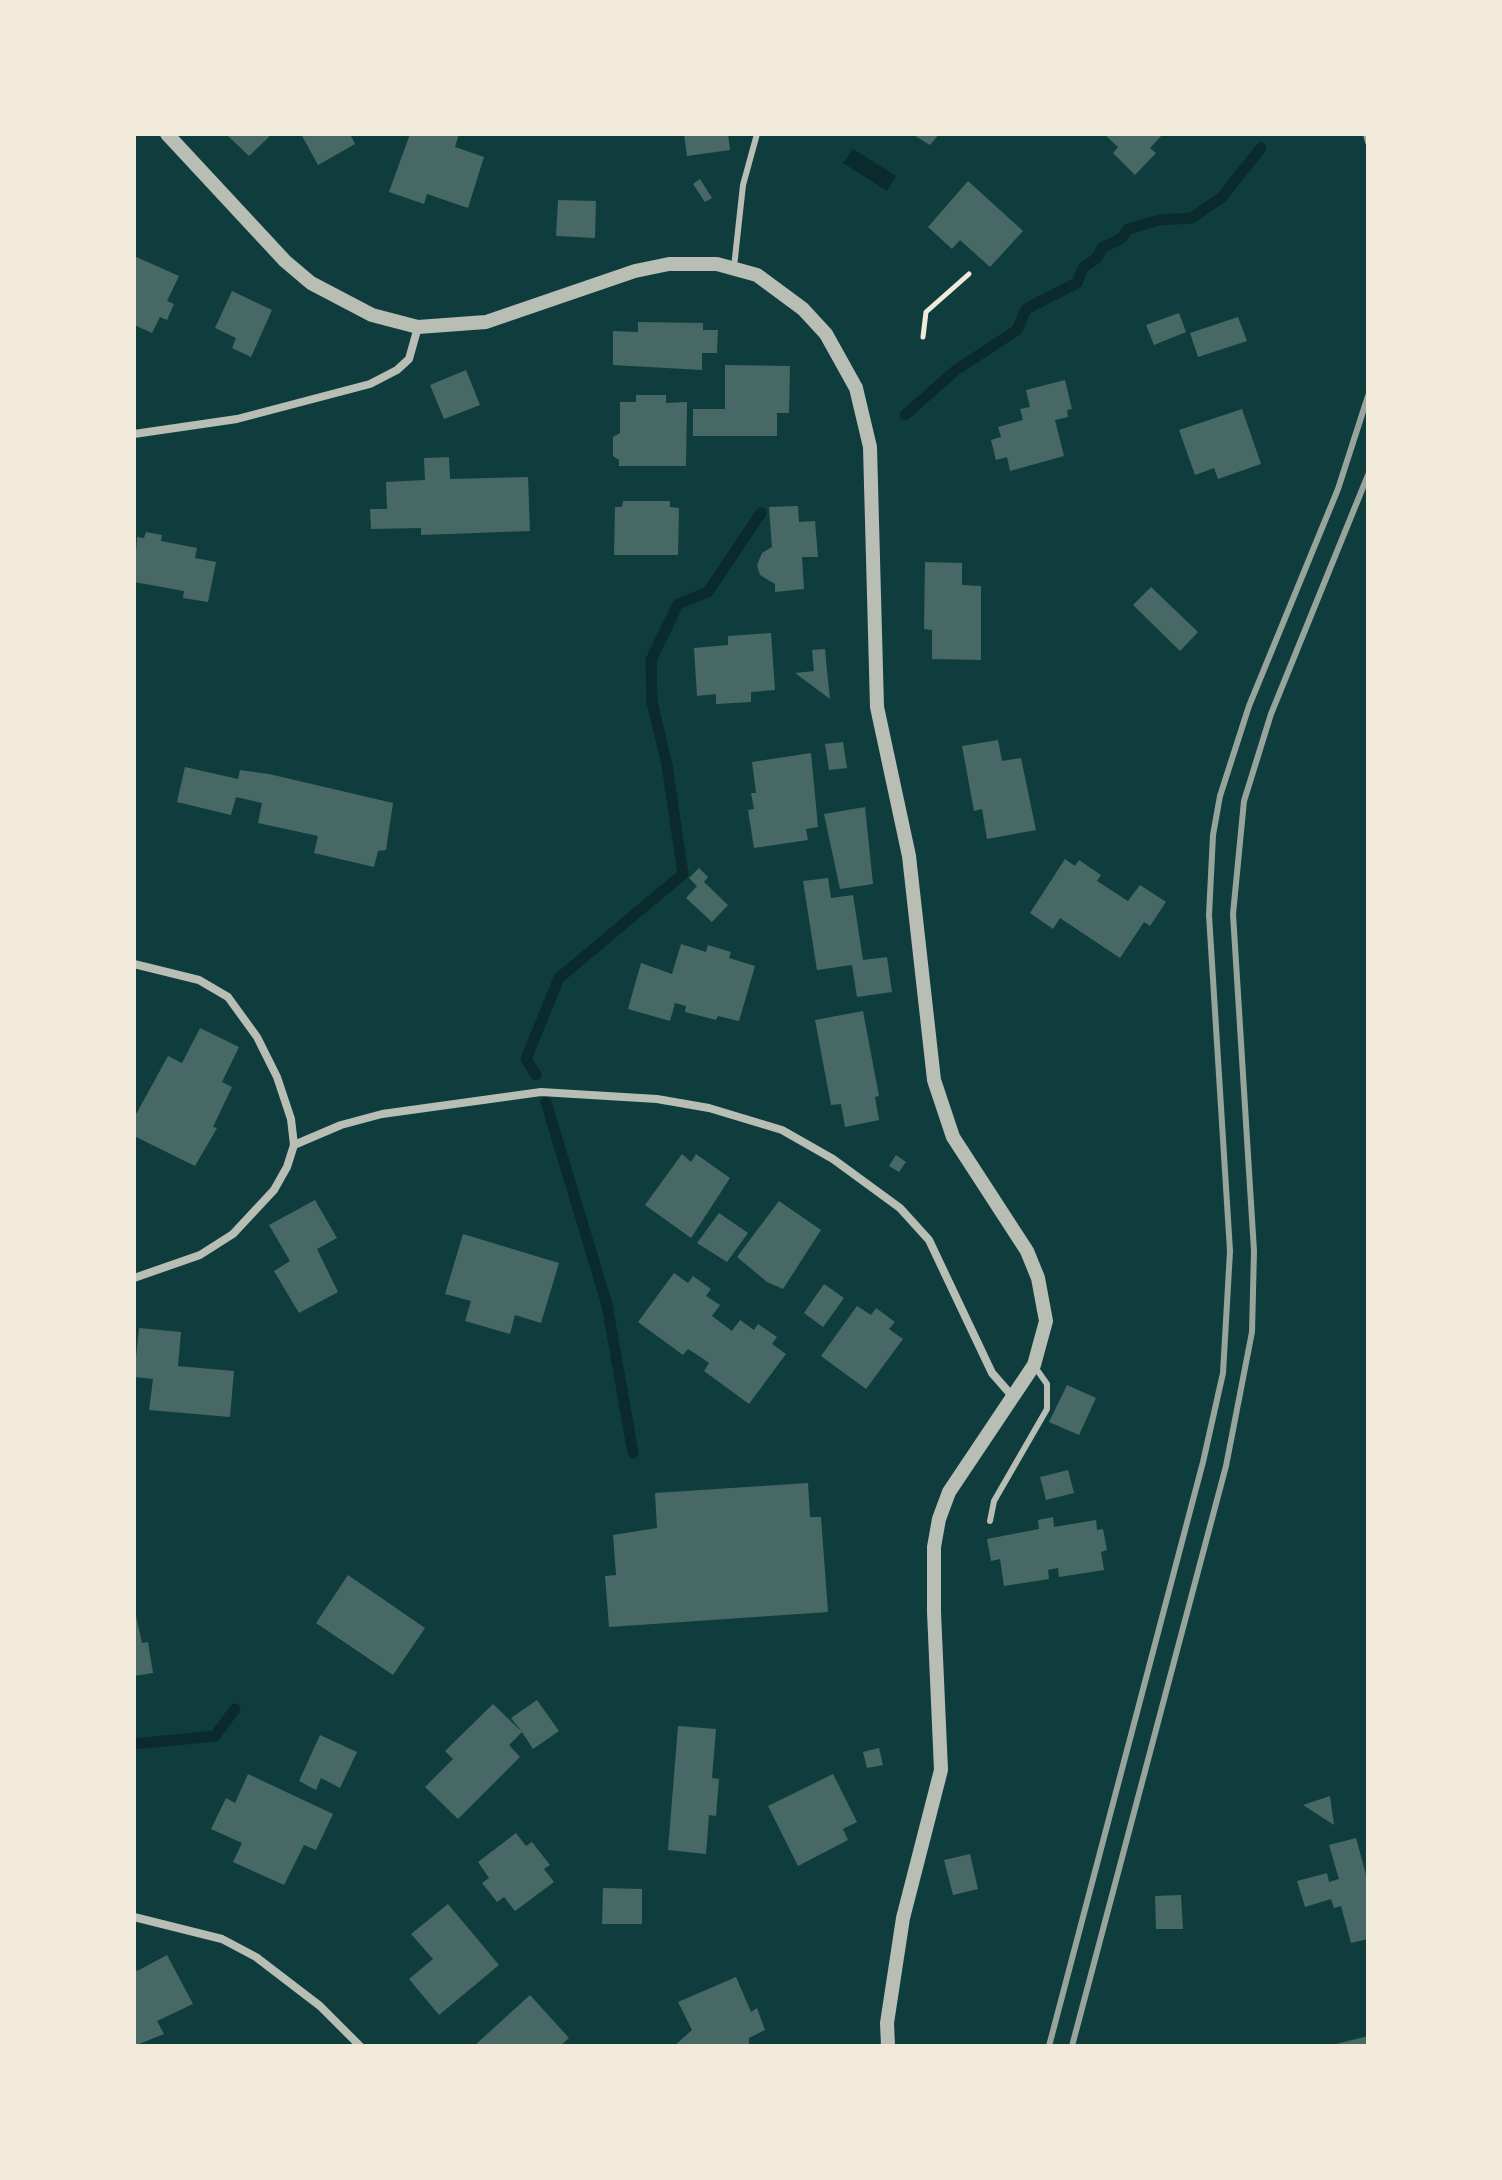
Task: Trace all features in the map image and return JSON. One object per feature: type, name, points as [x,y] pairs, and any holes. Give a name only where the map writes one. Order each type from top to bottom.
[{"type":"street","points":[[167,134],[247,222],[311,283],[372,315],[418,327],[486,322],[635,271],[695,262],[734,267],[757,275],[783,291],[826,334],[856,388],[865,418],[872,502],[877,707],[909,856],[934,1080],[953,1137],[1011,1221],[1038,1278],[1046,1321],[1034,1365],[949,1492],[939,1519],[934,1547],[934,1612],[941,1770],[903,1918],[887,2023],[888,2046]]},
{"type":"street","points":[[134,434],[249,416],[370,384],[397,370],[409,359],[418,327]]},
{"type":"street","points":[[134,964],[199,980],[235,1005],[257,1037],[277,1077],[291,1119],[294,1145],[287,1167],[274,1190],[233,1234],[200,1255],[134,1278]]},
{"type":"street","points":[[294,1145],[341,1125],[382,1114],[541,1092],[657,1099],[709,1108],[782,1130],[833,1159],[900,1208],[929,1240],[992,1373],[1013,1397]]},
{"type":"street","points":[[134,1917],[222,1939],[256,1957],[320,2006],[360,2046]]},
{"type":"lane","points":[[734,267],[743,185],[757,134]]},
{"type":"lane","points":[[990,1521],[994,1501],[1047,1409],[1047,1384],[1034,1365]]},
{"type":"path","points":[[923,337],[926,312],[969,274]]},
{"type":"water","points":[[853,149],[896,176],[887,191],[843,163]]},
{"type":"building","points":[[272,134],[249,156],[228,136]]},
{"type":"building","points":[[301,134],[350,134],[355,144],[318,165]]},
{"type":"building","points":[[410,134],[459,134],[455,147],[484,157],[468,208],[427,194],[424,204],[389,192]]},
{"type":"building","points":[[684,134],[728,134],[730,150],[687,156]]},
{"type":"building","points":[[912,134],[939,134],[930,145]]},
{"type":"building","points":[[1104,134],[1163,134],[1150,148],[1156,153],[1135,175],[1113,153],[1118,147]]},
{"type":"building","points":[[700,179],[712,198],[705,202],[693,184]]},
{"type":"building","points":[[968,181],[1023,231],[990,267],[960,240],[952,249],[928,227]]},
{"type":"building","points":[[558,200],[596,201],[595,238],[556,236]]},
{"type":"building","points":[[134,256],[179,276],[167,301],[174,304],[167,320],[160,317],[152,333],[134,325]]},
{"type":"building","points":[[232,291],[272,310],[251,357],[232,348],[236,338],[215,328]]},
{"type":"building","points":[[1179,313],[1186,332],[1154,345],[1146,325]]},
{"type":"building","points":[[1238,317],[1247,341],[1198,357],[1190,333]]},
{"type":"building","points":[[638,322],[703,323],[703,330],[718,330],[717,353],[702,353],[702,370],[613,365],[613,331],[638,332]]},
{"type":"building","points":[[725,365],[790,366],[789,413],[777,413],[777,436],[693,436],[693,409],[725,409]]},
{"type":"building","points":[[466,370],[480,405],[444,419],[430,385]]},
{"type":"building","points":[[1065,380],[1072,409],[1067,410],[1068,417],[1055,420],[1064,456],[1010,471],[1007,457],[996,460],[991,440],[1001,437],[998,427],[1023,420],[1020,409],[1030,407],[1026,390]]},
{"type":"building","points":[[636,395],[666,395],[666,403],[687,402],[686,466],[619,466],[619,460],[613,456],[613,437],[620,433],[620,402],[636,402]]},
{"type":"building","points":[[1242,409],[1261,464],[1218,479],[1214,468],[1195,475],[1179,430]]},
{"type":"building","points":[[449,457],[450,479],[528,477],[530,531],[421,535],[421,528],[371,529],[370,509],[387,509],[386,482],[425,480],[424,458]]},
{"type":"building","points":[[623,501],[670,501],[670,507],[679,508],[678,555],[614,555],[615,507],[622,507]]},
{"type":"building","points":[[798,506],[799,522],[815,521],[818,557],[802,557],[804,589],[775,592],[775,584],[760,575],[757,565],[762,553],[772,547],[769,507]]},
{"type":"building","points":[[146,532],[162,535],[161,541],[197,548],[195,558],[216,562],[208,602],[183,598],[184,591],[134,582],[137,537],[144,538]]},
{"type":"building","points":[[925,562],[962,563],[962,585],[981,586],[981,660],[932,659],[932,630],[924,629]]},
{"type":"building","points":[[1151,587],[1198,632],[1180,651],[1133,605]]},
{"type":"building","points":[[771,633],[775,690],[751,692],[751,702],[716,704],[716,694],[697,696],[694,648],[728,645],[728,636]]},
{"type":"building","points":[[825,649],[830,699],[795,673],[814,671],[812,650]]},
{"type":"building","points":[[998,740],[1002,761],[1021,758],[1036,830],[987,839],[982,809],[974,811],[962,746]]},
{"type":"building","points":[[843,742],[847,768],[829,770],[825,744]]},
{"type":"building","points":[[811,753],[818,827],[806,829],[808,840],[754,848],[748,810],[754,809],[751,793],[756,793],[752,762]]},
{"type":"building","points":[[185,767],[238,779],[240,770],[269,774],[393,803],[386,850],[378,851],[374,867],[314,853],[318,836],[258,823],[262,803],[236,797],[231,815],[177,802]]},
{"type":"building","points":[[865,807],[873,884],[840,889],[824,814]]},
{"type":"building","points":[[1065,859],[1075,866],[1079,860],[1101,875],[1097,881],[1128,901],[1140,885],[1166,902],[1150,926],[1144,922],[1120,958],[1060,918],[1053,929],[1030,913]]},
{"type":"building","points":[[699,868],[708,877],[704,882],[728,905],[712,922],[686,898],[697,886],[689,878]]},
{"type":"building","points":[[828,878],[831,898],[853,895],[863,960],[887,957],[892,992],[857,997],[852,965],[817,970],[803,881]]},
{"type":"building","points":[[681,944],[706,952],[708,945],[731,952],[729,958],[755,966],[739,1021],[718,1016],[716,1020],[685,1012],[686,1006],[675,1003],[670,1021],[628,1009],[641,963],[672,974]]},
{"type":"building","points":[[863,1011],[879,1096],[875,1097],[879,1120],[845,1127],[841,1104],[831,1105],[815,1020]]},
{"type":"building","points":[[200,1028],[239,1047],[222,1082],[232,1087],[213,1127],[217,1128],[195,1166],[134,1136],[134,1118],[168,1056],[182,1063]]},
{"type":"building","points":[[682,1154],[691,1162],[696,1154],[730,1178],[691,1238],[645,1205]]},
{"type":"building","points":[[896,1155],[906,1162],[899,1172],[889,1166]]},
{"type":"building","points":[[315,1200],[337,1238],[317,1249],[338,1292],[299,1313],[274,1271],[290,1261],[269,1225]]},
{"type":"building","points":[[779,1201],[821,1230],[783,1289],[767,1282],[737,1257]]},
{"type":"building","points":[[719,1213],[748,1233],[727,1262],[697,1243]]},
{"type":"building","points":[[463,1234],[559,1263],[541,1323],[515,1315],[510,1334],[465,1321],[471,1301],[445,1294]]},
{"type":"building","points":[[674,1273],[688,1283],[693,1276],[711,1289],[706,1296],[720,1305],[712,1316],[732,1331],[740,1320],[754,1330],[758,1324],[777,1337],[772,1344],[786,1354],[749,1404],[704,1371],[709,1363],[688,1349],[683,1355],[638,1322]]},
{"type":"building","points":[[824,1284],[844,1298],[823,1327],[804,1313]]},
{"type":"building","points":[[857,1306],[871,1315],[876,1308],[895,1322],[889,1329],[903,1339],[866,1389],[821,1356]]},
{"type":"building","points":[[139,1328],[181,1332],[178,1366],[234,1371],[230,1417],[149,1410],[153,1379],[134,1377]]},
{"type":"building","points":[[1067,1385],[1096,1398],[1079,1435],[1049,1422]]},
{"type":"building","points":[[1068,1470],[1074,1493],[1046,1500],[1040,1477]]},
{"type":"building","points":[[808,1483],[810,1517],[821,1517],[828,1612],[609,1627],[605,1576],[616,1575],[613,1535],[657,1528],[655,1493]]},
{"type":"building","points":[[1053,1517],[1054,1527],[1096,1520],[1097,1530],[1103,1529],[1107,1550],[1101,1552],[1104,1570],[1059,1577],[1058,1568],[1048,1570],[1049,1579],[1004,1586],[1000,1559],[991,1561],[987,1539],[1039,1529],[1038,1520]]},
{"type":"building","points":[[348,1575],[425,1628],[393,1675],[316,1623]]},
{"type":"building","points":[[134,1607],[142,1643],[148,1642],[153,1673],[134,1676]]},
{"type":"building","points":[[537,1700],[559,1731],[533,1749],[511,1718]]},
{"type":"building","points":[[493,1704],[522,1732],[509,1745],[520,1757],[458,1819],[425,1787],[453,1759],[445,1751]]},
{"type":"building","points":[[678,1726],[716,1729],[712,1778],[719,1779],[716,1816],[709,1815],[706,1854],[668,1850]]},
{"type":"building","points":[[320,1735],[357,1752],[340,1788],[321,1778],[316,1790],[299,1781]]},
{"type":"building","points":[[879,1748],[883,1765],[867,1768],[863,1752]]},
{"type":"building","points":[[248,1774],[333,1814],[316,1850],[304,1845],[284,1885],[233,1862],[242,1843],[211,1829],[226,1798],[235,1803]]},
{"type":"building","points":[[833,1774],[857,1822],[843,1829],[848,1840],[798,1866],[768,1806]]},
{"type":"building","points":[[1330,1796],[1334,1825],[1303,1805]]},
{"type":"building","points":[[516,1833],[526,1846],[532,1842],[550,1865],[544,1869],[554,1882],[515,1911],[504,1897],[497,1902],[482,1883],[489,1878],[478,1862]]},
{"type":"building","points":[[1356,1838],[1368,1882],[1368,1939],[1351,1943],[1341,1906],[1334,1908],[1331,1899],[1305,1907],[1297,1881],[1327,1873],[1329,1882],[1339,1879],[1329,1845]]},
{"type":"building","points":[[970,1854],[978,1889],[953,1895],[944,1860]]},
{"type":"building","points":[[603,1888],[642,1889],[642,1924],[602,1924]]},
{"type":"building","points":[[1181,1895],[1183,1929],[1156,1929],[1155,1896]]},
{"type":"building","points":[[448,1904],[499,1965],[439,2015],[409,1979],[433,1959],[411,1934]]},
{"type":"building","points":[[167,1955],[193,2004],[157,2021],[164,2034],[134,2046],[134,1965],[137,1971]]},
{"type":"building","points":[[736,1977],[751,2012],[757,2008],[765,2030],[749,2038],[749,2046],[674,2046],[692,2030],[678,2002]]},
{"type":"building","points":[[530,1995],[569,2038],[560,2046],[474,2046]]},
{"type":"building","points":[[1368,2036],[1368,2046],[1332,2046],[1332,2045]]},
{"type":"waterway","points":[[905,415],[956,370],[1017,330],[1026,309],[1077,283],[1083,268],[1097,258],[1102,248],[1122,238],[1128,229],[1159,220],[1192,218],[1222,197],[1261,148]]},
{"type":"waterway","points":[[536,1075],[526,1059],[559,978],[683,874],[667,765],[652,702],[651,660],[678,604],[708,592],[761,513]]},
{"type":"waterway","points":[[546,1102],[607,1305],[633,1453]]},
{"type":"waterway","points":[[134,1744],[215,1736],[235,1709]]},
{"type":"railway","points":[[1366,134],[1368,142]]},
{"type":"railway","points":[[1049,2046],[1203,1462],[1223,1373],[1230,1251],[1209,915],[1213,835],[1220,796],[1249,706],[1338,489],[1368,396]]},
{"type":"railway","points":[[1072,2046],[1226,1466],[1252,1332],[1254,1251],[1233,914],[1244,801],[1271,714],[1368,475]]}]
